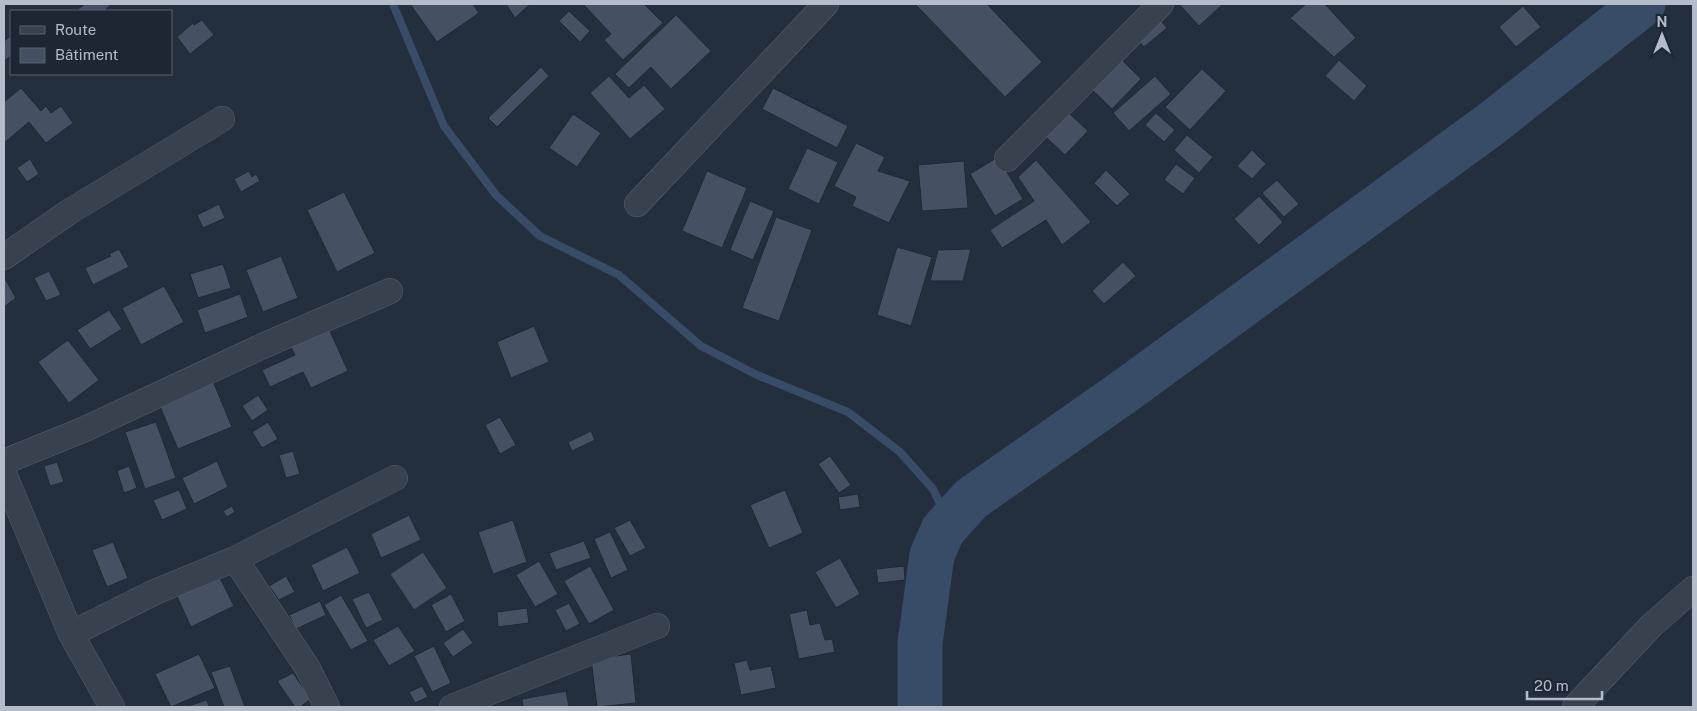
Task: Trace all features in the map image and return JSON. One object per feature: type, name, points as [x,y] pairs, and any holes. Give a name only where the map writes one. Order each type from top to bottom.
[{"type":"street","points":[[637,204],[826,4]]},
{"type":"street","points":[[1007,159],[1161,4]]},
{"type":"street","points":[[4,257],[69,212],[222,119]]},
{"type":"street","points":[[4,462],[85,429],[264,345],[390,291]]},
{"type":"street","points":[[4,474],[71,634],[112,707]]},
{"type":"street","points":[[71,634],[155,592],[235,559],[395,478]]},
{"type":"street","points":[[235,559],[308,667],[327,707]]},
{"type":"street","points":[[1575,707],[1652,625],[1693,588]]},
{"type":"street","points":[[452,707],[657,626]]},
{"type":"building","points":[[85,4],[108,4],[110,6],[105,10],[76,10]]},
{"type":"building","points":[[410,4],[473,4],[479,13],[437,42]]},
{"type":"building","points":[[506,4],[530,4],[515,18]]},
{"type":"building","points":[[585,4],[644,4],[663,23],[623,60],[604,40],[611,34]]},
{"type":"building","points":[[915,4],[987,4],[1042,62],[1005,97]]},
{"type":"building","points":[[1147,4],[1167,28],[1144,47],[1124,24]]},
{"type":"building","points":[[1179,4],[1223,4],[1199,26]]},
{"type":"building","points":[[1306,4],[1325,4],[1356,38],[1334,57],[1290,18]]},
{"type":"building","points":[[1523,6],[1541,27],[1516,47],[1499,27]]},
{"type":"building","points":[[569,11],[590,31],[580,42],[559,21]]},
{"type":"building","points":[[676,15],[711,51],[671,89],[651,67],[629,88],[615,74]]},
{"type":"building","points":[[202,20],[214,35],[190,54],[177,37],[193,23],[194,25]]},
{"type":"building","points":[[10,37],[10,57],[4,61],[4,41]]},
{"type":"building","points":[[1109,47],[1141,79],[1112,109],[1079,77]]},
{"type":"building","points":[[1339,60],[1367,86],[1354,101],[1325,76]]},
{"type":"building","points":[[541,67],[549,76],[497,127],[488,118]]},
{"type":"building","points":[[1202,69],[1226,91],[1190,130],[1165,107]]},
{"type":"building","points":[[609,76],[629,98],[644,85],[665,109],[630,139],[590,93]]},
{"type":"building","points":[[1155,76],[1171,94],[1129,131],[1113,113]]},
{"type":"building","points":[[21,88],[41,111],[46,106],[51,113],[61,106],[73,123],[46,143],[29,122],[4,143],[4,102]]},
{"type":"building","points":[[773,88],[848,126],[837,148],[762,109]]},
{"type":"building","points":[[1054,99],[1088,131],[1065,155],[1031,123]]},
{"type":"building","points":[[1156,113],[1175,130],[1164,142],[1145,125]]},
{"type":"building","points":[[573,114],[601,133],[577,167],[549,148]]},
{"type":"building","points":[[1187,135],[1213,157],[1199,173],[1174,150]]},
{"type":"building","points":[[856,143],[885,157],[878,171],[910,181],[889,223],[852,206],[856,197],[834,186]]},
{"type":"building","points":[[807,148],[838,162],[819,204],[788,189]]},
{"type":"building","points":[[1252,150],[1266,164],[1252,179],[1237,166]]},
{"type":"building","points":[[998,157],[1023,199],[995,216],[970,174]]},
{"type":"building","points":[[30,159],[39,174],[27,182],[17,168]]},
{"type":"building","points":[[1036,160],[1091,222],[1062,245],[1046,220],[1002,248],[990,230],[1034,201],[1018,177]]},
{"type":"building","points":[[964,161],[968,208],[922,211],[918,165]]},
{"type":"building","points":[[1176,164],[1195,178],[1183,194],[1164,180]]},
{"type":"building","points":[[1106,170],[1130,194],[1117,206],[1094,183]]},
{"type":"building","points":[[249,171],[252,177],[256,174],[260,181],[241,192],[234,179]]},
{"type":"building","points":[[707,171],[747,188],[722,248],[682,231]]},
{"type":"building","points":[[1277,180],[1299,204],[1284,217],[1262,193]]},
{"type":"building","points":[[344,192],[375,253],[337,272],[307,210]]},
{"type":"building","points":[[1259,196],[1283,222],[1259,245],[1234,219]]},
{"type":"building","points":[[750,201],[774,211],[753,260],[730,250]]},
{"type":"building","points":[[219,204],[225,218],[203,228],[197,215]]},
{"type":"building","points":[[776,217],[812,230],[779,321],[742,308]]},
{"type":"building","points":[[897,247],[932,257],[911,326],[877,315]]},
{"type":"building","points":[[119,249],[129,267],[93,285],[85,268],[111,256],[109,254]]},
{"type":"building","points":[[971,249],[963,281],[930,281],[938,250]]},
{"type":"building","points":[[281,256],[298,298],[263,312],[246,270]]},
{"type":"building","points":[[1123,262],[1136,276],[1104,304],[1092,291]]},
{"type":"building","points":[[223,264],[231,288],[198,298],[190,274]]},
{"type":"building","points":[[49,271],[61,295],[46,301],[34,278]]},
{"type":"building","points":[[4,277],[16,298],[4,307]]},
{"type":"building","points":[[164,286],[184,322],[141,345],[122,308]]},
{"type":"building","points":[[240,294],[248,317],[205,333],[197,310]]},
{"type":"building","points":[[109,310],[122,329],[90,349],[77,330]]},
{"type":"building","points":[[534,326],[549,362],[511,378],[497,342]]},
{"type":"building","points":[[329,329],[348,371],[311,388],[303,372],[270,387],[262,370],[295,355],[291,347]]},
{"type":"building","points":[[68,340],[99,380],[69,403],[38,362]]},
{"type":"building","points":[[212,379],[232,427],[178,449],[158,402]]},
{"type":"building","points":[[258,395],[268,410],[252,421],[242,406]]},
{"type":"building","points":[[500,417],[516,445],[500,454],[485,425]]},
{"type":"building","points":[[156,422],[176,478],[145,489],[125,432]]},
{"type":"building","points":[[268,422],[278,439],[262,448],[252,432]]},
{"type":"building","points":[[591,431],[595,440],[572,451],[568,442]]},
{"type":"building","points":[[293,451],[300,474],[286,478],[279,455]]},
{"type":"building","points":[[830,456],[851,485],[839,493],[818,464]]},
{"type":"building","points":[[217,461],[228,487],[194,504],[182,478]]},
{"type":"building","points":[[57,462],[64,482],[50,486],[44,466]]},
{"type":"building","points":[[129,466],[137,488],[124,493],[117,471]]},
{"type":"building","points":[[179,490],[187,509],[162,520],[153,500]]},
{"type":"building","points":[[785,490],[803,533],[769,548],[750,505]]},
{"type":"building","points":[[858,494],[860,507],[840,510],[838,497]]},
{"type":"building","points":[[232,506],[235,512],[227,517],[223,511]]},
{"type":"building","points":[[409,515],[421,540],[381,558],[371,534]]},
{"type":"building","points":[[513,520],[527,562],[493,574],[478,532]]},
{"type":"building","points":[[630,520],[646,548],[630,556],[614,528]]},
{"type":"building","points":[[610,532],[628,570],[611,578],[594,539]]},
{"type":"building","points":[[584,541],[591,558],[556,570],[549,553]]},
{"type":"building","points":[[113,542],[128,578],[107,587],[92,550]]},
{"type":"building","points":[[347,547],[360,573],[323,591],[311,565]]},
{"type":"building","points":[[423,552],[447,588],[414,610],[390,574]]},
{"type":"building","points":[[840,558],[860,594],[836,608],[815,572]]},
{"type":"building","points":[[539,561],[558,594],[535,607],[516,575]]},
{"type":"building","points":[[590,566],[614,610],[589,624],[564,581]]},
{"type":"building","points":[[904,566],[905,580],[878,583],[876,569]]},
{"type":"building","points":[[218,574],[234,606],[191,627],[174,590]]},
{"type":"building","points":[[286,576],[295,592],[279,600],[269,586]]},
{"type":"building","points":[[369,592],[383,620],[366,628],[352,599]]},
{"type":"building","points":[[451,594],[465,621],[446,632],[431,605]]},
{"type":"building","points":[[341,595],[368,641],[351,650],[324,605]]},
{"type":"building","points":[[320,601],[326,615],[296,629],[289,615]]},
{"type":"building","points":[[569,603],[580,624],[566,631],[555,610]]},
{"type":"building","points":[[527,608],[529,623],[498,627],[497,612]]},
{"type":"building","points":[[807,610],[810,625],[820,623],[825,640],[832,639],[835,652],[799,659],[789,614]]},
{"type":"building","points":[[398,626],[415,651],[389,666],[373,640]]},
{"type":"building","points":[[463,629],[473,643],[453,657],[443,643]]},
{"type":"building","points":[[434,646],[451,683],[432,692],[414,656]]},
{"type":"building","points":[[199,654],[215,688],[171,707],[155,674]]},
{"type":"building","points":[[631,654],[636,703],[597,707],[591,659]]},
{"type":"building","points":[[747,660],[750,670],[771,666],[776,688],[741,695],[734,663]]},
{"type":"building","points":[[230,666],[245,707],[224,707],[211,672]]},
{"type":"building","points":[[293,673],[311,699],[300,707],[295,707],[277,681]]},
{"type":"building","points":[[422,686],[428,697],[415,703],[409,692]]},
{"type":"building","points":[[566,691],[569,707],[523,707],[522,699]]},
{"type":"building","points":[[207,700],[209,707],[185,707]]},
{"type":"waterway","points":[[393,4],[444,126],[496,195],[540,236],[619,275],[701,346],[757,375],[848,412],[900,452],[933,489],[949,523]]},
{"type":"waterway","points":[[920,707],[920,643],[932,555],[943,530],[971,499],[1125,391],[1491,124],[1643,4]]}]
